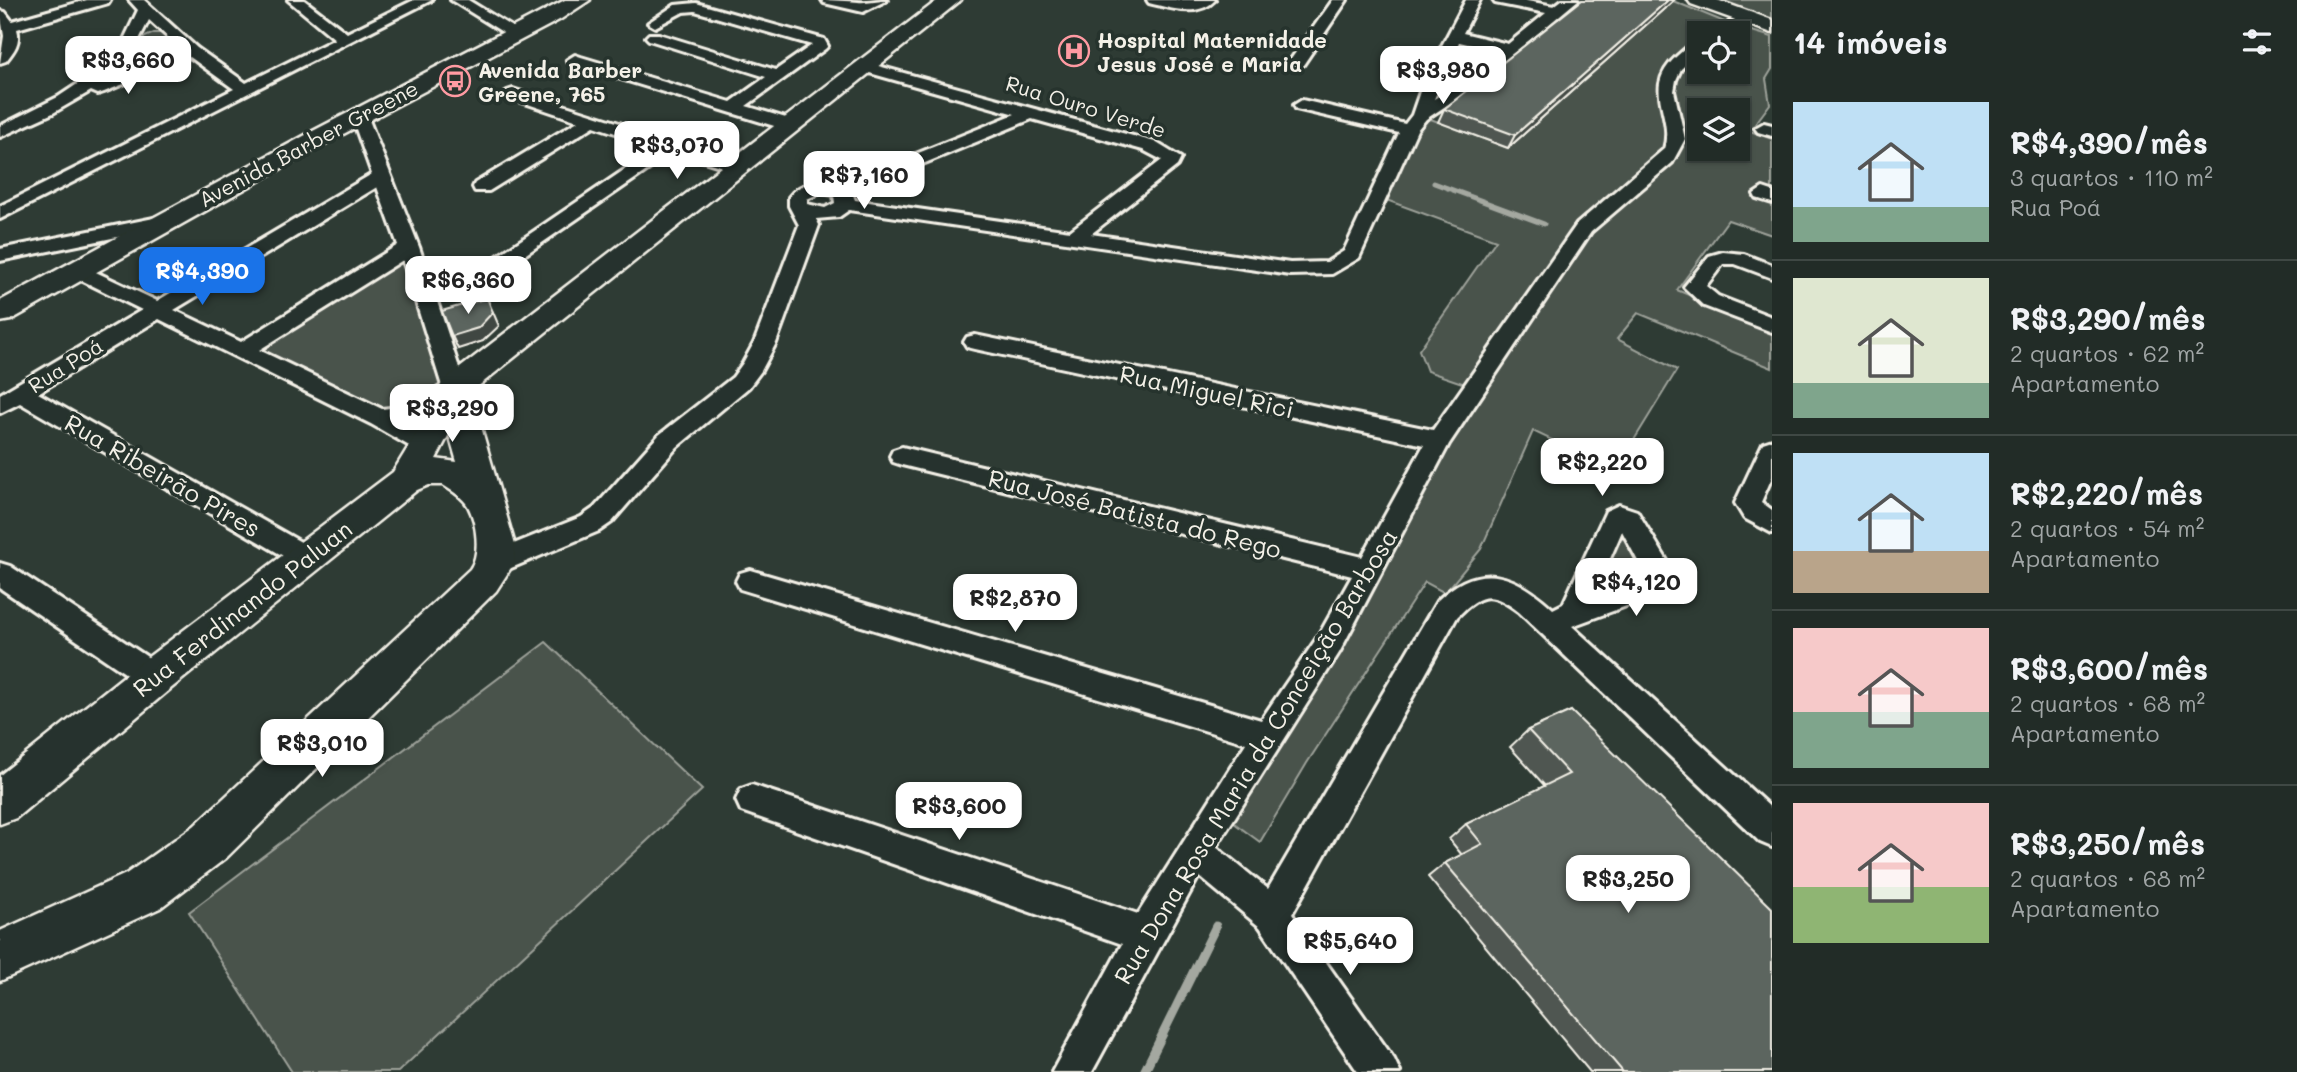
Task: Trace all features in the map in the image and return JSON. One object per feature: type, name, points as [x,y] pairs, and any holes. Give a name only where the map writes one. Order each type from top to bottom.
[{"type":"street","points":[[0,58],[11,45],[13,34],[5,20],[103,0]]},
{"type":"street","points":[[295,0],[345,39]]},
{"type":"street","points":[[0,213],[425,0]]},
{"type":"street","points":[[458,0],[517,35]]},
{"type":"street","name":"Avenida Barber Greene","points":[[0,313],[159,223],[444,69],[517,35],[580,0]]},
{"type":"street","points":[[829,0],[863,8],[880,0]]},
{"type":"street","points":[[379,418],[410,414],[454,389],[729,171],[951,0]]},
{"type":"street","points":[[1154,0],[1201,3]]},
{"type":"street","points":[[1297,62],[1340,0]]},
{"type":"street","points":[[806,218],[797,202],[806,190],[820,187],[840,202],[1290,269],[1332,268],[1352,254],[1432,80],[1474,0]]},
{"type":"street","points":[[1500,0],[1564,6]]},
{"type":"street","points":[[1698,0],[1720,4],[1762,23]]},
{"type":"street","points":[[140,6],[192,51],[245,90]]},
{"type":"street","points":[[51,109],[111,68],[134,38],[140,6]]},
{"type":"street","points":[[1301,105],[1414,122],[1464,87],[1564,6]]},
{"type":"street","points":[[737,105],[778,76],[820,46],[819,41],[696,7],[680,8],[654,30],[778,76]]},
{"type":"street","points":[[134,38],[169,31]]},
{"type":"street","points":[[1455,36],[1511,48]]},
{"type":"street","points":[[0,132],[143,69],[192,51]]},
{"type":"street","name":"Rua Dona Rosa Maria da Conceição Barbosa","points":[[1071,1072],[1147,935],[1266,735],[1328,644],[1439,440],[1584,228],[1608,205],[1666,159],[1673,149],[1676,139],[1666,91],[1674,67],[1687,56]]},
{"type":"street","points":[[575,60],[795,121]]},
{"type":"street","name":"Rua Ouro Verde","points":[[865,67],[1149,146],[1172,158],[1075,237]]},
{"type":"street","points":[[111,68],[117,73],[143,69]]},
{"type":"street","points":[[1432,80],[1446,88],[1464,87]]},
{"type":"street","points":[[513,94],[729,171]]},
{"type":"street","points":[[495,563],[590,524],[603,515],[667,441],[740,382],[753,366],[765,343],[806,218],[1032,113]]},
{"type":"street","points":[[0,956],[143,891],[200,849],[483,580],[495,563],[496,545],[454,389],[409,247],[359,115]]},
{"type":"street","points":[[482,187],[591,120]]},
{"type":"street","points":[[503,261],[665,150]]},
{"type":"street","name":"Rua Poá","points":[[10,399],[383,175]]},
{"type":"street","points":[[0,256],[159,223]]},
{"type":"street","points":[[241,352],[409,247]]},
{"type":"street","points":[[1772,272],[1734,258],[1716,260],[1694,287],[1711,301],[1772,325]]},
{"type":"street","points":[[76,270],[379,418],[427,445]]},
{"type":"street","name":"Rua Miguel Rici","points":[[975,342],[1439,440]]},
{"type":"street","name":"Rua Ferdinando Paluan","points":[[0,803],[306,556],[405,481],[427,445],[454,389]]},
{"type":"street","name":"Rua Ribeirão Pires","points":[[10,399],[306,556]]},
{"type":"street","points":[[1772,449],[1748,503],[1753,511],[1772,523]]},
{"type":"street","name":"Rua José Batista do Rego","points":[[902,456],[1369,569]]},
{"type":"street","points":[[405,481],[422,474],[448,471],[459,475],[482,498]]},
{"type":"street","points":[[0,574],[154,677]]},
{"type":"street","points":[[750,582],[1266,735]]},
{"type":"street","points":[[1272,915],[1447,608],[1458,596],[1471,588],[1487,585],[1516,593],[1562,618],[1772,831]]},
{"type":"street","points":[[752,800],[1147,935]]},
{"type":"street","points":[[1196,852],[1272,915],[1381,1072]]},
{"type":"shaded area","points":[[1717,0],[1772,0],[1772,19]]},
{"type":"shaded area","points":[[1673,1],[1722,21],[1687,21],[1687,84],[1750,84],[1750,30],[1772,37],[1772,69],[1766,79],[1770,104],[1750,131],[1772,139],[1772,235],[1728,220],[1677,290],[1772,330],[1772,368],[1638,313],[1617,339],[1677,370],[1623,458],[1606,466],[1533,431],[1481,549],[1445,593],[1425,582],[1307,763],[1260,842],[1219,812],[1474,387],[1427,371],[1419,350],[1496,240],[1378,197],[1420,115],[1508,148]]},
{"type":"shaded area","points":[[164,33],[182,51],[127,72],[120,72],[118,69],[145,37]]},
{"type":"shaded area","points":[[1458,38],[1501,48],[1458,86],[1437,83]]},
{"type":"shaded area","points":[[406,255],[449,386],[421,403],[384,414],[251,351]]},
{"type":"shaded area","points":[[1624,520],[1656,581],[1584,599]]},
{"type":"shaded area","points":[[546,642],[702,790],[398,1072],[292,1072],[189,912]]},
{"type":"building","points":[[1582,0],[1668,0],[1515,135],[1444,109]]},
{"type":"building","points":[[487,298],[493,312],[478,328],[452,336],[442,311]]},
{"type":"building","points":[[1571,711],[1772,908],[1772,1072],[1623,1072],[1445,863],[1482,844],[1466,824],[1569,774],[1528,730]]},
{"type":"waterway","points":[[1434,183],[1544,224]]},
{"type":"waterway","points":[[1144,1072],[1216,926]]},
{"type":"place","name":"Hospital Maternidade Jesus José e Maria","points":[[1074,51]]},
{"type":"place","name":"Avenida Barber Greene, 765","points":[[455,81]]}]
